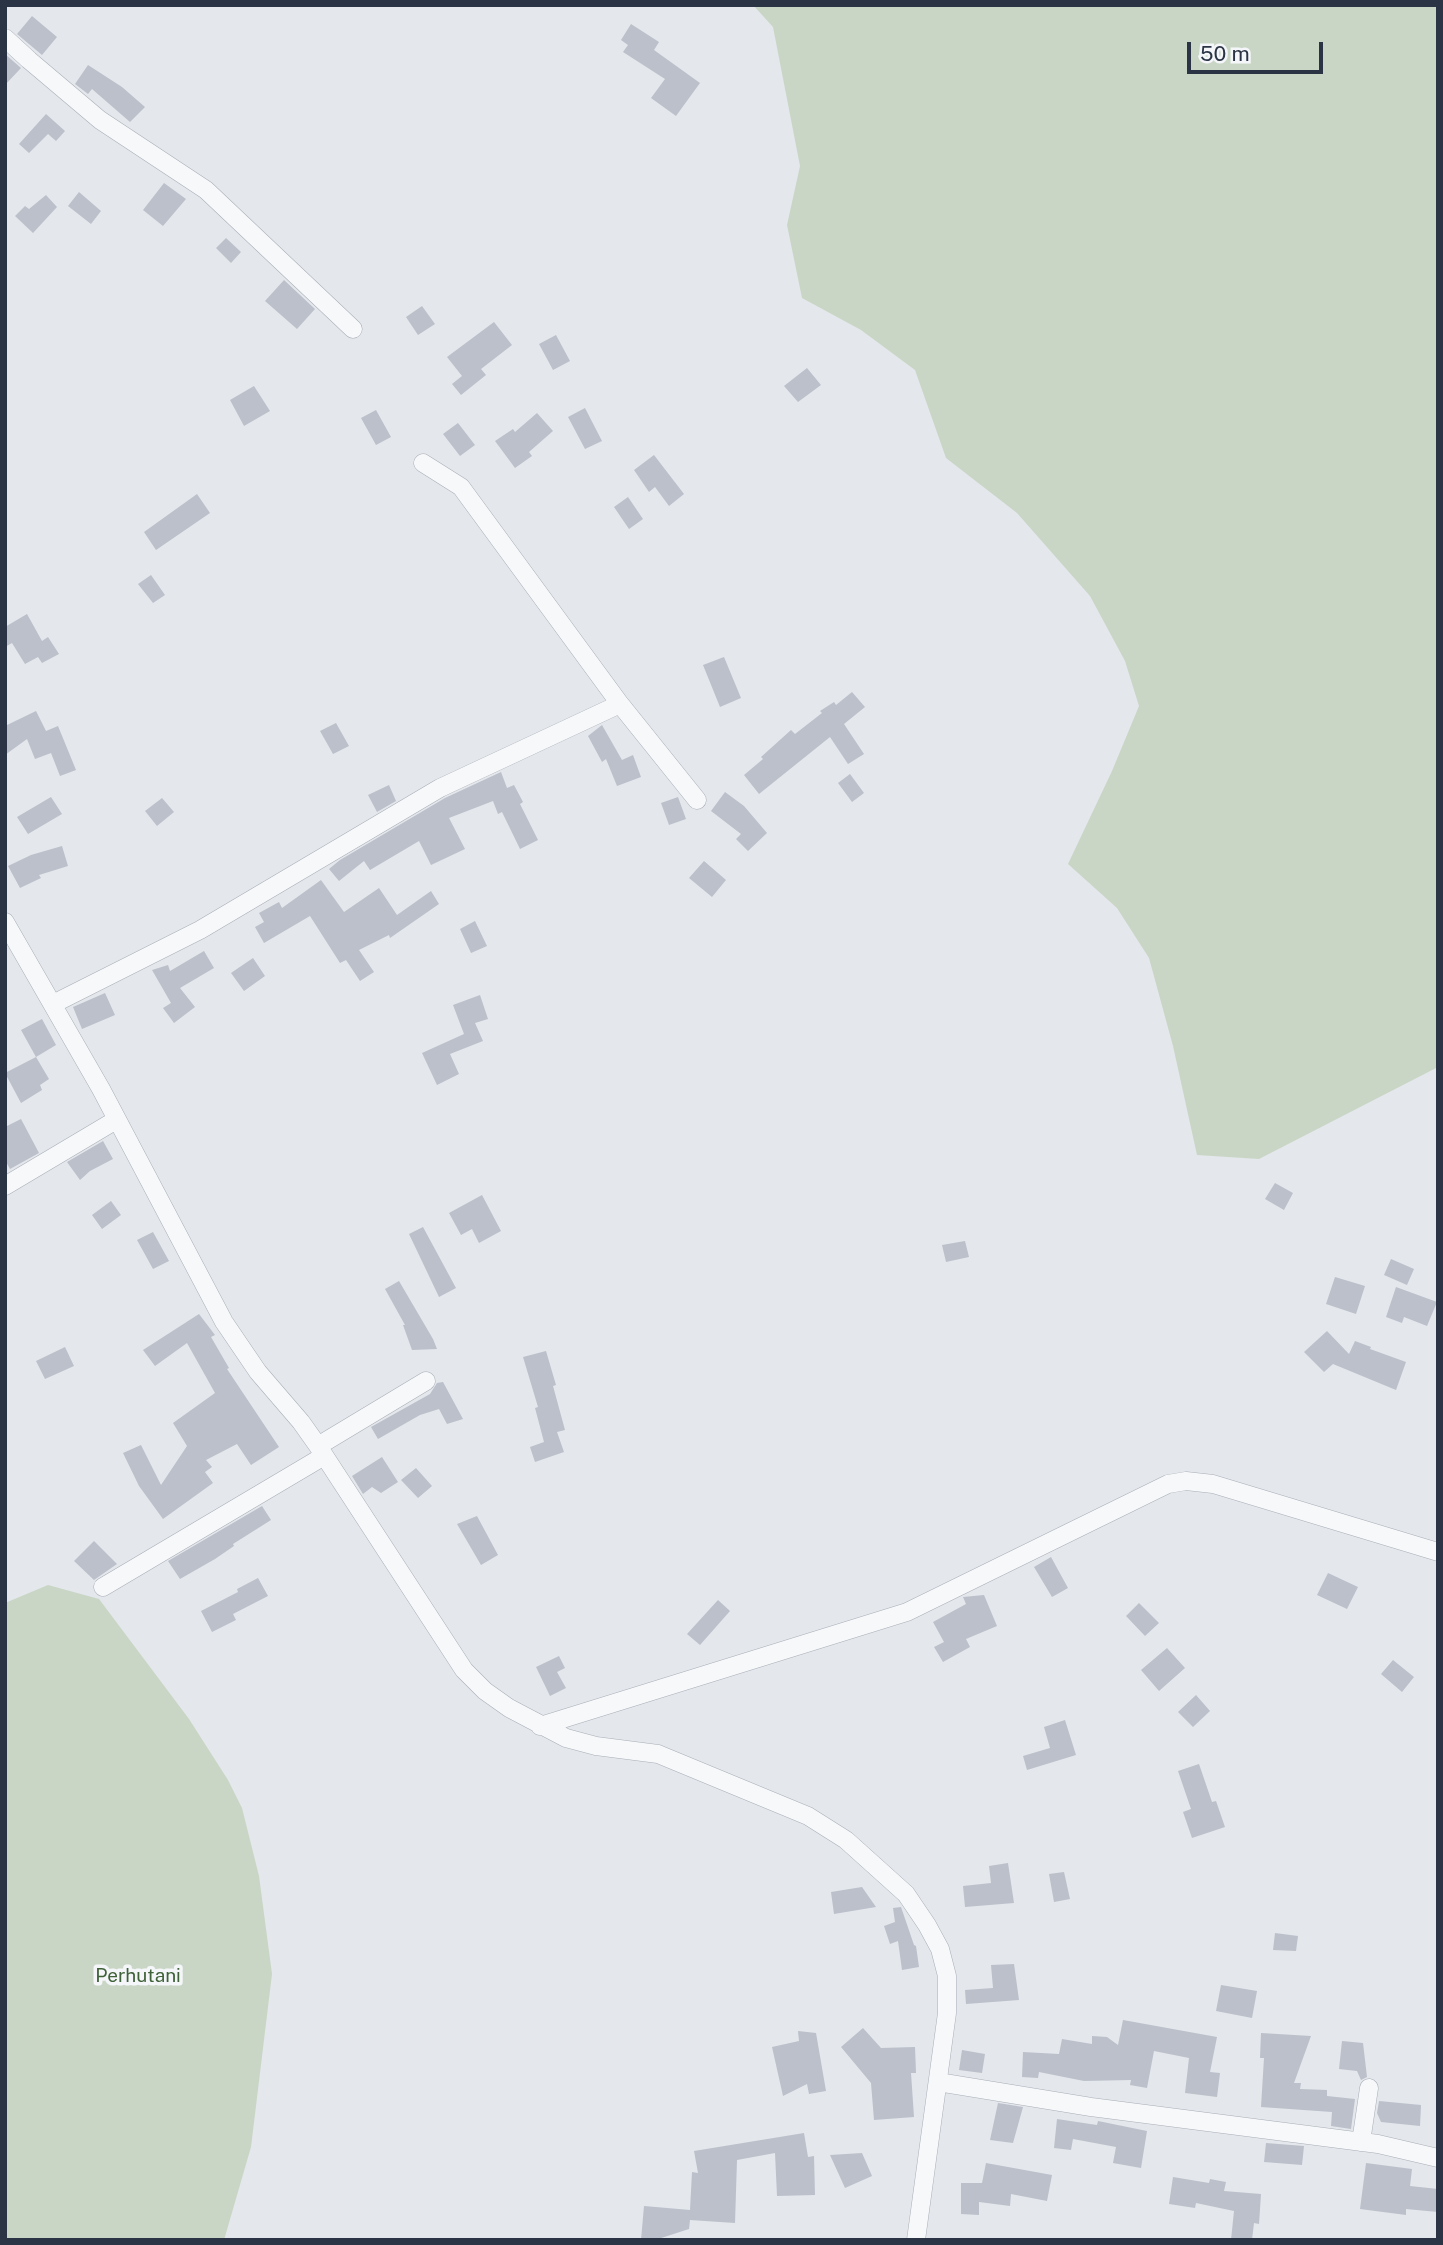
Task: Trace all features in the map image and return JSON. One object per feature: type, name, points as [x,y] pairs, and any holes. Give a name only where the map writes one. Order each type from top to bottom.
[{"type":"street","points":[[5,38],[100,120],[206,190],[353,329]]},
{"type":"street","points":[[423,463],[461,487],[620,704],[697,800]]},
{"type":"street","points":[[53,1004],[200,930],[440,788],[620,704]]},
{"type":"street","points":[[5,922],[53,1004],[224,1322],[258,1373],[302,1422],[464,1670],[485,1691],[540,1726],[566,1738],[658,1754],[818,1822],[846,1840],[906,1894],[940,1950],[947,1976],[947,2013],[916,2240]]},
{"type":"street","points":[[5,1186],[116,1120]]},
{"type":"street","points":[[103,1587],[321,1451],[426,1381]]},
{"type":"street","points":[[540,1726],[907,1612],[1168,1484],[1186,1481],[1213,1484],[1438,1552]]},
{"type":"street","points":[[938,2082],[1091,2106],[1361,2142],[1438,2158]]},
{"type":"street","points":[[1361,2142],[1369,2088]]},
{"type":"green space","points":[[753,5],[1438,5],[1438,1067],[1259,1159],[1197,1155],[1173,1046],[1149,958],[1117,908],[1068,864],[1139,706],[1125,661],[1090,596],[1017,513],[946,458],[915,370],[861,330],[802,298],[787,225],[800,166],[773,27]]},
{"type":"green space","name":"Perhutani","points":[[48,1585],[99,1599],[189,1719],[228,1780],[242,1808],[259,1876],[272,1974],[251,2147],[224,2240],[5,2240],[5,1603]]},
{"type":"building","points":[[32,16],[57,37],[42,55],[17,34]]},
{"type":"building","points":[[631,24],[659,42],[654,50],[700,83],[676,116],[651,98],[665,79],[623,52],[628,45],[621,40]]},
{"type":"building","points":[[5,54],[21,68],[5,85]]},
{"type":"building","points":[[88,65],[122,87],[145,107],[130,122],[92,89],[88,94],[75,84]]},
{"type":"building","points":[[46,114],[65,131],[56,141],[48,134],[29,153],[19,144]]},
{"type":"building","points":[[164,183],[186,199],[163,226],[143,210]]},
{"type":"building","points":[[79,192],[101,211],[91,224],[68,206]]},
{"type":"building","points":[[46,195],[57,207],[33,233],[15,216],[25,206],[29,209]]},
{"type":"building","points":[[226,238],[241,252],[231,263],[216,248]]},
{"type":"building","points":[[284,280],[315,309],[297,329],[265,301]]},
{"type":"building","points":[[422,306],[435,324],[418,335],[406,317]]},
{"type":"building","points":[[494,322],[512,345],[481,369],[486,375],[461,395],[452,384],[462,376],[447,357]]},
{"type":"building","points":[[556,335],[570,361],[553,370],[539,344]]},
{"type":"building","points":[[807,368],[821,385],[798,402],[784,386]]},
{"type":"building","points":[[254,386],[270,411],[244,426],[230,400]]},
{"type":"building","points":[[585,408],[602,441],[585,449],[568,417]]},
{"type":"building","points":[[376,410],[391,437],[376,445],[361,418]]},
{"type":"building","points":[[537,413],[553,431],[529,452],[532,456],[515,468],[495,441],[513,429],[515,432]]},
{"type":"building","points":[[458,423],[475,445],[460,456],[443,434]]},
{"type":"building","points":[[654,455],[684,494],[669,506],[655,487],[649,492],[634,470]]},
{"type":"building","points":[[197,494],[210,513],[156,550],[144,532]]},
{"type":"building","points":[[628,497],[643,519],[629,529],[614,507]]},
{"type":"building","points":[[151,575],[165,595],[153,603],[138,584]]},
{"type":"building","points":[[27,614],[42,641],[48,637],[59,654],[42,663],[38,657],[25,664],[12,643],[5,647],[5,627]]},
{"type":"building","points":[[724,657],[741,698],[720,707],[703,665]]},
{"type":"building","points":[[852,692],[865,707],[844,724],[864,754],[848,764],[830,737],[759,794],[744,775],[791,730],[795,734],[822,713],[820,711],[834,702],[836,705]]},
{"type":"building","points":[[36,711],[46,731],[58,726],[76,770],[60,776],[51,753],[35,759],[27,739],[5,755],[5,726]]},
{"type":"building","points":[[336,723],[349,746],[333,754],[320,731]]},
{"type":"building","points":[[602,725],[622,760],[633,755],[641,777],[617,786],[606,759],[602,762],[588,736]]},
{"type":"building","points":[[501,772],[507,788],[514,785],[538,840],[520,849],[502,812],[498,814],[493,801],[449,818],[465,849],[431,865],[419,841],[370,870],[364,861],[339,881],[329,869],[445,798]]},
{"type":"building","points":[[850,774],[864,793],[852,802],[838,783]]},
{"type":"building","points":[[389,785],[396,801],[377,812],[368,795]]},
{"type":"building","points":[[725,792],[744,806],[767,833],[748,851],[736,839],[741,834],[711,811]]},
{"type":"building","points":[[51,797],[62,814],[28,834],[17,817]]},
{"type":"building","points":[[678,797],[686,819],[669,825],[661,803]]},
{"type":"building","points":[[162,798],[174,812],[157,826],[145,811]]},
{"type":"building","points":[[62,846],[68,866],[39,875],[41,878],[20,888],[8,866],[31,855]]},
{"type":"building","points":[[704,861],[726,880],[712,897],[689,878]]},
{"type":"building","points":[[321,880],[344,912],[379,888],[397,915],[431,891],[439,904],[390,938],[389,935],[359,950],[374,972],[360,981],[346,960],[340,963],[310,916],[264,943],[255,927],[264,922],[259,913],[279,902],[282,908]]},
{"type":"building","points":[[475,921],[487,946],[471,953],[460,929]]},
{"type":"building","points":[[204,951],[214,968],[180,988],[195,1007],[174,1023],[163,1008],[171,1003],[152,970],[168,965],[170,971]]},
{"type":"building","points":[[253,958],[265,976],[244,991],[231,973]]},
{"type":"building","points":[[105,993],[115,1015],[82,1029],[73,1007]]},
{"type":"building","points":[[480,995],[488,1019],[475,1023],[483,1041],[450,1054],[459,1074],[437,1085],[422,1053],[464,1034],[453,1005]]},
{"type":"building","points":[[42,1019],[56,1045],[36,1057],[21,1030]]},
{"type":"building","points":[[36,1057],[49,1079],[40,1085],[42,1090],[21,1103],[5,1073]]},
{"type":"building","points":[[21,1119],[39,1153],[10,1169],[5,1160],[5,1127]]},
{"type":"building","points":[[103,1141],[113,1159],[90,1171],[80,1180],[67,1162]]},
{"type":"building","points":[[1275,1183],[1293,1193],[1284,1210],[1265,1199]]},
{"type":"building","points":[[482,1195],[501,1231],[479,1243],[472,1229],[461,1235],[449,1213]]},
{"type":"building","points":[[111,1201],[121,1215],[102,1229],[92,1215]]},
{"type":"building","points":[[423,1227],[456,1288],[439,1297],[409,1234]]},
{"type":"building","points":[[153,1232],[169,1261],[153,1269],[137,1240]]},
{"type":"building","points":[[965,1241],[969,1257],[946,1262],[942,1245]]},
{"type":"building","points":[[1391,1259],[1414,1269],[1407,1285],[1384,1275]]},
{"type":"building","points":[[1335,1277],[1365,1286],[1356,1314],[1326,1304]]},
{"type":"building","points":[[399,1281],[437,1349],[412,1350],[405,1325],[385,1289]]},
{"type":"building","points":[[1396,1287],[1437,1302],[1427,1326],[1404,1317],[1402,1323],[1386,1317]]},
{"type":"building","points":[[199,1314],[215,1335],[211,1337],[229,1368],[227,1369],[279,1447],[251,1465],[237,1444],[206,1460],[212,1467],[205,1472],[213,1483],[163,1519],[139,1486],[123,1453],[141,1445],[161,1485],[187,1446],[173,1423],[215,1393],[187,1343],[155,1366],[143,1350]]},
{"type":"building","points":[[1327,1331],[1349,1354],[1355,1341],[1406,1362],[1396,1390],[1333,1364],[1324,1372],[1304,1352]]},
{"type":"building","points":[[65,1347],[74,1366],[45,1379],[36,1361]]},
{"type":"building","points":[[546,1351],[565,1430],[557,1432],[564,1452],[535,1462],[530,1447],[544,1442],[535,1408],[538,1407],[523,1357]]},
{"type":"building","points":[[443,1382],[463,1419],[447,1424],[439,1409],[420,1415],[378,1439],[371,1427],[430,1394],[437,1383]]},
{"type":"building","points":[[382,1457],[398,1482],[381,1493],[372,1487],[363,1494],[352,1476]]},
{"type":"building","points":[[416,1468],[432,1486],[418,1498],[401,1480]]},
{"type":"building","points":[[262,1506],[271,1520],[215,1559],[180,1579],[168,1561]]},
{"type":"building","points":[[477,1516],[498,1555],[481,1565],[457,1524]]},
{"type":"building","points":[[94,1541],[117,1564],[94,1580],[74,1561]]},
{"type":"building","points":[[1051,1557],[1068,1588],[1052,1597],[1034,1567]]},
{"type":"building","points":[[1328,1573],[1358,1587],[1347,1609],[1317,1595]]},
{"type":"building","points":[[258,1578],[268,1596],[233,1614],[236,1620],[212,1632],[201,1611]]},
{"type":"building","points":[[984,1595],[997,1626],[966,1639],[970,1647],[943,1662],[934,1647],[944,1642],[933,1622],[966,1604],[963,1597]]},
{"type":"building","points":[[718,1600],[730,1611],[700,1645],[687,1634]]},
{"type":"building","points":[[1139,1603],[1159,1623],[1145,1636],[1126,1616]]},
{"type":"building","points":[[1167,1648],[1185,1668],[1159,1691],[1141,1670]]},
{"type":"building","points":[[559,1656],[565,1668],[557,1672],[566,1688],[550,1696],[536,1667]]},
{"type":"building","points":[[1393,1660],[1414,1677],[1402,1692],[1381,1674]]},
{"type":"building","points":[[1196,1695],[1210,1711],[1193,1727],[1178,1712]]},
{"type":"building","points":[[1065,1720],[1076,1755],[1027,1770],[1023,1756],[1050,1748],[1044,1727]]},
{"type":"building","points":[[1199,1764],[1212,1802],[1216,1801],[1225,1827],[1192,1838],[1183,1812],[1191,1809],[1178,1771]]},
{"type":"building","points":[[1008,1863],[1014,1903],[965,1907],[963,1886],[991,1883],[989,1866]]},
{"type":"building","points":[[1064,1872],[1070,1899],[1054,1902],[1049,1874]]},
{"type":"building","points":[[862,1887],[876,1907],[834,1914],[831,1892]]},
{"type":"building","points":[[901,1907],[916,1946],[919,1967],[902,1970],[898,1941],[890,1944],[884,1926],[895,1922],[893,1908]]},
{"type":"building","points":[[1275,1933],[1298,1936],[1296,1951],[1273,1950]]},
{"type":"building","points":[[1014,1964],[1019,2000],[966,2004],[965,1990],[993,1988],[991,1965]]},
{"type":"building","points":[[1221,1985],[1257,1991],[1252,2018],[1216,2011]]},
{"type":"building","points":[[1123,2020],[1217,2037],[1210,2072],[1220,2073],[1217,2097],[1185,2093],[1189,2058],[1154,2051],[1147,2088],[1130,2085],[1131,2080],[1084,2081],[1039,2072],[1038,2078],[1022,2077],[1023,2052],[1059,2054],[1062,2039],[1092,2044],[1092,2036],[1107,2037],[1118,2045]]},
{"type":"building","points":[[863,2028],[881,2048],[915,2047],[916,2073],[911,2073],[914,2117],[874,2120],[871,2083],[841,2047]]},
{"type":"building","points":[[798,2031],[816,2033],[826,2091],[809,2094],[807,2084],[783,2096],[772,2047],[799,2041]]},
{"type":"building","points":[[1261,2033],[1311,2036],[1294,2083],[1301,2083],[1300,2089],[1327,2090],[1327,2096],[1355,2099],[1351,2129],[1331,2126],[1332,2112],[1261,2107],[1264,2058],[1260,2058]]},
{"type":"building","points":[[1342,2041],[1363,2043],[1367,2077],[1361,2080],[1357,2071],[1339,2069]]},
{"type":"building","points":[[962,2050],[985,2054],[982,2073],[959,2070]]},
{"type":"building","points":[[1379,2101],[1421,2105],[1420,2126],[1381,2122],[1377,2113]]},
{"type":"building","points":[[998,2103],[1023,2107],[1013,2143],[990,2140]]},
{"type":"building","points":[[1057,2119],[1097,2125],[1098,2121],[1147,2131],[1141,2168],[1113,2163],[1116,2147],[1073,2139],[1071,2150],[1054,2148]]},
{"type":"building","points":[[804,2133],[808,2157],[814,2156],[815,2195],[777,2196],[775,2153],[737,2160],[735,2223],[690,2220],[689,2229],[655,2240],[641,2240],[644,2206],[690,2210],[692,2172],[698,2173],[694,2151]]},
{"type":"building","points":[[1266,2143],[1304,2146],[1302,2165],[1264,2162]]},
{"type":"building","points":[[862,2153],[872,2176],[845,2188],[830,2155]]},
{"type":"building","points":[[986,2163],[1052,2175],[1047,2201],[1011,2194],[1010,2206],[979,2202],[979,2215],[961,2214],[961,2183],[982,2183]]},
{"type":"building","points":[[1366,2163],[1412,2169],[1410,2186],[1438,2189],[1438,2212],[1406,2209],[1406,2215],[1360,2209]]},
{"type":"building","points":[[1173,2177],[1209,2183],[1210,2179],[1226,2182],[1224,2191],[1261,2194],[1259,2224],[1254,2223],[1252,2240],[1231,2240],[1234,2211],[1196,2203],[1195,2208],[1169,2204]]}]
